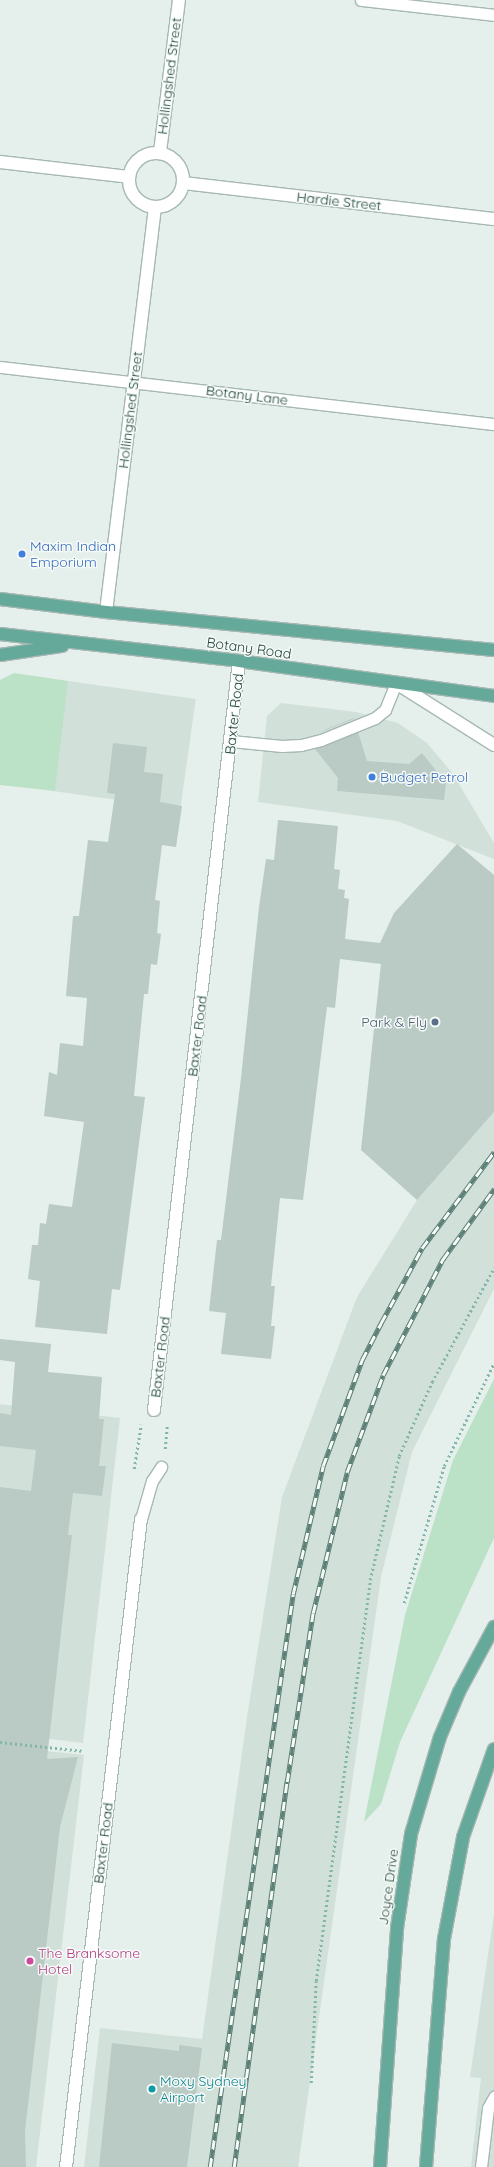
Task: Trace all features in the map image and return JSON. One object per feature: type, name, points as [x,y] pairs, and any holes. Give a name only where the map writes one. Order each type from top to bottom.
[{"type":"main road","name":"Botany Road","points":[[0,599],[106,612],[494,650]]},
{"type":"main road","name":"Botany Road","points":[[0,634],[240,661],[494,696]]},
{"type":"main road","points":[[0,655],[46,647],[99,644]]},
{"type":"main road","name":"Joyce Drive","points":[[380,2167],[397,1928],[411,1834],[440,1736],[459,1692],[494,1627]]},
{"type":"main road","points":[[426,2167],[444,1939],[463,1837],[494,1749]]},
{"type":"street","name":"Hollingshed Street","points":[[160,152],[179,0]]},
{"type":"street","points":[[160,152],[168,155],[180,166],[183,183],[177,198],[163,206],[155,207],[139,201],[129,186],[129,177],[134,163],[139,158],[160,152]]},
{"type":"street","points":[[0,162],[129,177]]},
{"type":"street","name":"Hardie Street","points":[[183,183],[494,219]]},
{"type":"street","name":"Hollingshed Street","points":[[106,612],[155,207]]},
{"type":"street","name":"Baxter Road","points":[[154,1410],[240,661]]},
{"type":"street","points":[[396,683],[494,745]]},
{"type":"street","name":"Baxter Road","points":[[66,2167],[141,1519]]},
{"type":"lane","points":[[361,0],[494,15]]},
{"type":"lane","name":"Botany Lane","points":[[0,367],[133,381],[494,424]]},
{"type":"lane","points":[[230,741],[282,746],[302,745],[321,740],[375,718],[385,710],[396,683]]},
{"type":"lane","points":[[141,1519],[152,1481],[161,1467]]},
{"type":"lane","points":[[481,2167],[488,2108],[494,2097]]},
{"type":"path","points":[[311,2083],[316,1982],[340,1815],[370,1580],[399,1456],[432,1382],[494,1268]]},
{"type":"path","points":[[404,1603],[444,1466],[494,1363]]},
{"type":"path","points":[[154,1410],[162,1416],[168,1429],[164,1459],[161,1467]]},
{"type":"path","points":[[0,1742],[84,1751]]},
{"type":"shaded area","points":[[68,681],[196,699],[180,809],[53,791]]},
{"type":"shaded area","points":[[281,703],[356,712],[398,723],[427,743],[453,774],[494,843],[494,859],[397,821],[258,802],[267,716]]},
{"type":"shaded area","points":[[494,1112],[494,1289],[412,1452],[381,1577],[298,2167],[84,2167],[100,2028],[202,2039],[247,1717],[282,1497],[357,1297],[417,1200]]},
{"type":"shaded area","points":[[0,1404],[120,1418],[83,1743],[0,1733]]},
{"type":"shaded area","name":"The Branksome Hotel","points":[[0,1746],[84,1755],[36,2167],[0,2167]]},
{"type":"shaded area","points":[[494,1914],[494,2167],[471,2167],[481,2078],[470,2077]]},
{"type":"green space","points":[[14,673],[68,681],[55,791],[0,785],[0,680]]},
{"type":"green space","points":[[494,1379],[494,1538],[400,1742],[381,1804],[364,1822],[405,1615],[453,1460]]},
{"type":"building","points":[[354,719],[321,732],[329,728]]},
{"type":"building","points":[[358,732],[367,761],[409,764],[422,753],[446,783],[444,800],[337,791],[338,778],[315,749]]},
{"type":"building","points":[[113,743],[147,747],[144,772],[163,774],[160,802],[182,806],[176,847],[162,845],[155,900],[160,901],[157,933],[161,934],[157,965],[151,964],[148,994],[144,994],[134,1096],[145,1097],[120,1290],[112,1289],[107,1334],[35,1327],[40,1281],[28,1279],[32,1245],[38,1245],[40,1223],[46,1224],[49,1204],[72,1207],[84,1122],[44,1116],[49,1072],[57,1075],[60,1043],[83,1046],[87,998],[66,996],[73,916],[79,916],[88,840],[108,842],[115,794],[107,793]]},
{"type":"building","points":[[278,820],[338,826],[334,869],[340,870],[338,889],[345,890],[344,898],[349,899],[345,939],[380,943],[394,913],[457,844],[494,875],[494,1112],[417,1200],[361,1150],[381,964],[340,959],[335,1008],[327,1007],[303,1200],[280,1198],[271,1286],[275,1286],[271,1326],[275,1326],[271,1359],[221,1354],[226,1313],[209,1311],[217,1240],[221,1240],[241,1078],[259,907],[266,859],[274,860]]},
{"type":"building","points":[[0,1339],[51,1344],[48,1372],[102,1377],[99,1419],[104,1419],[99,1466],[106,1466],[102,1496],[73,1493],[68,1535],[72,1535],[47,1759],[78,1757],[60,1827],[25,2131],[26,2167],[0,2167],[0,1487],[31,1491],[36,1450],[0,1446],[0,1413],[11,1415],[15,1362],[0,1360]]},
{"type":"building","name":"Moxy Sydney Airport","points":[[112,2043],[179,2051],[179,2045],[202,2048],[187,2167],[99,2167]]},
{"type":"railway","points":[[210,2167],[293,1594],[323,1466],[362,1360],[381,1323],[422,1248],[494,1152]]},
{"type":"railway","points":[[234,2167],[287,1782],[313,1613],[347,1472],[383,1375],[443,1259],[494,1189]]},
{"type":"place","name":"Maxim Indian Emporium","points":[[22,554]]},
{"type":"place","name":"Budget Petrol","points":[[372,777]]},
{"type":"place","name":"Park & Fly","points":[[435,1022]]},
{"type":"place","name":"The Branksome Hotel","points":[[30,1961]]},
{"type":"place","name":"Moxy Sydney Airport","points":[[152,2089]]}]
